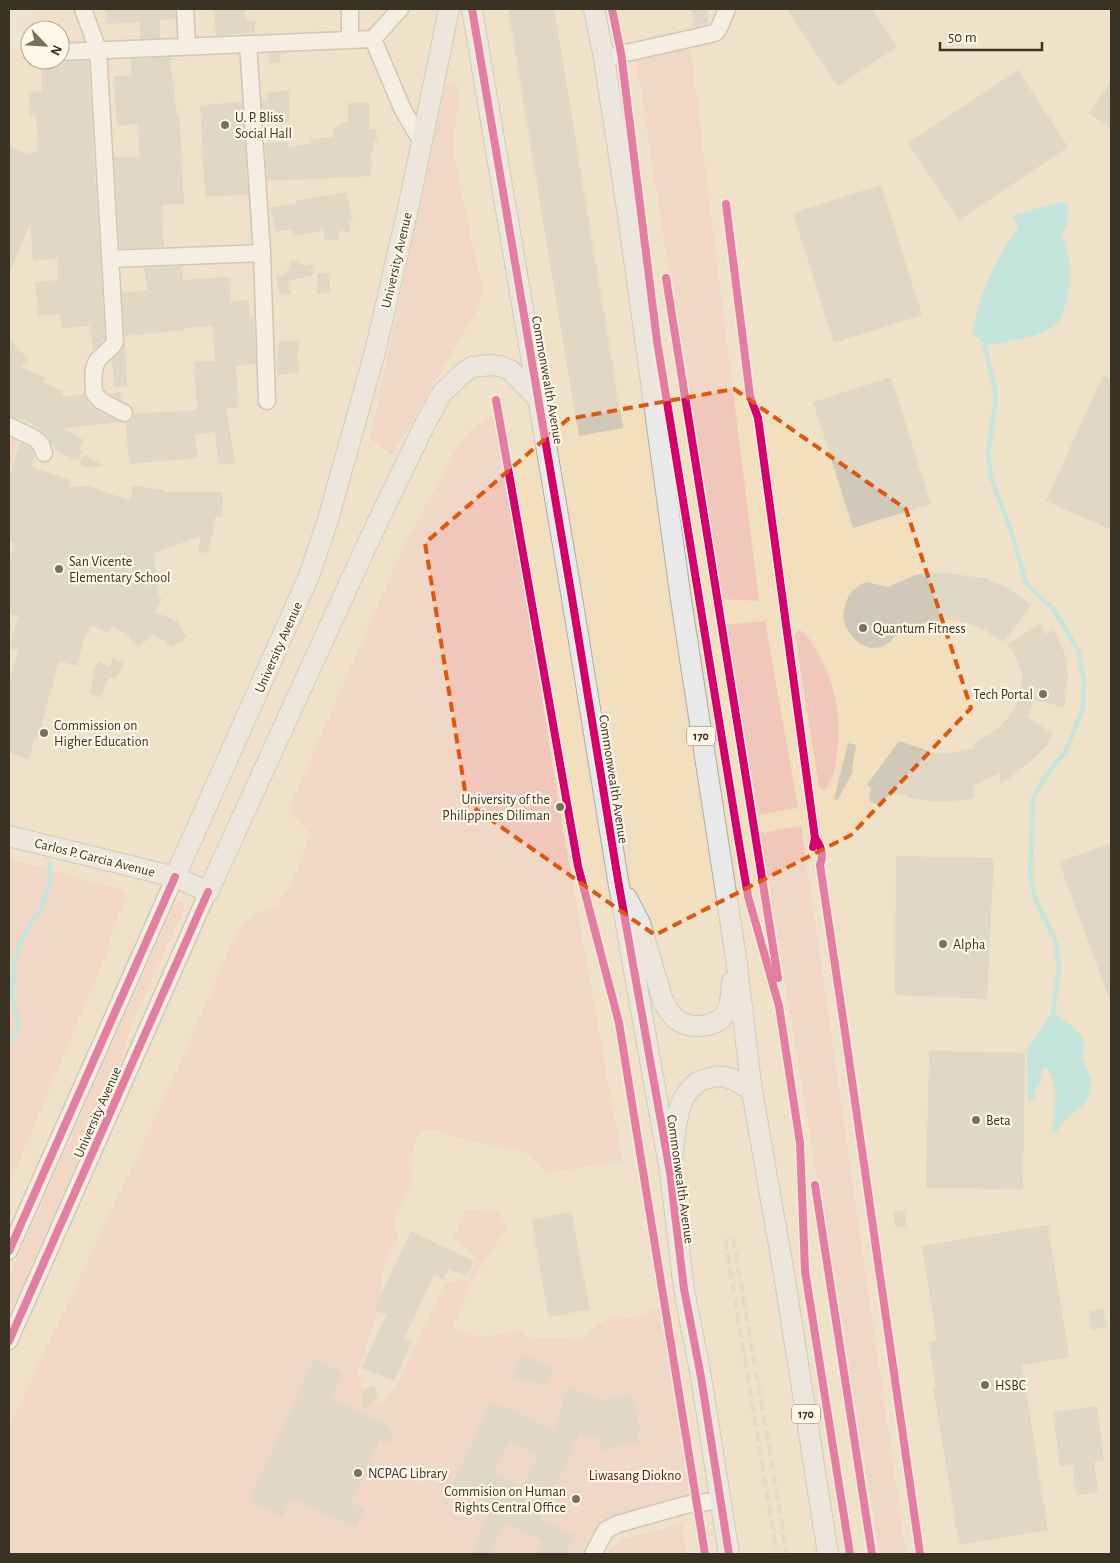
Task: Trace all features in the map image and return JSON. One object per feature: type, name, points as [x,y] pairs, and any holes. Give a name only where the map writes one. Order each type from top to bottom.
[{"type":"main road","name":"University Avenue","points":[[176,878],[309,576],[337,491],[375,352],[408,209],[449,9]]},
{"type":"main road","name":"Commonwealth Avenue","points":[[472,9],[618,880],[670,1172],[684,1289],[701,1377],[729,1554]]},
{"type":"main road","name":"170","points":[[594,9],[604,58],[628,215],[681,600],[736,958],[752,1091],[828,1554]]},
{"type":"main road","name":"University Avenue","points":[[208,892],[390,497],[442,393],[472,367],[490,364],[510,370],[539,400]]},
{"type":"main road","name":"Carlos P. Garcia Avenue","points":[[9,836],[176,878],[208,892]]},
{"type":"main road","points":[[618,880],[640,922],[663,1002],[669,1013],[677,1020],[695,1026],[714,1023],[722,1018],[730,1000],[736,958]]},
{"type":"main road","points":[[670,1172],[680,1106],[686,1092],[699,1079],[716,1076],[729,1078],[752,1091]]},
{"type":"street","points":[[83,9],[98,50],[115,342],[111,350],[98,359],[95,365],[94,393],[101,401],[124,413]]},
{"type":"street","points":[[185,9],[187,46]]},
{"type":"street","points":[[350,9],[350,39]]},
{"type":"street","points":[[70,51],[373,39],[400,9]]},
{"type":"street","points":[[604,58],[715,32],[719,28],[728,9]]},
{"type":"street","points":[[373,39],[402,108],[421,141]]},
{"type":"street","points":[[248,44],[262,253],[267,401]]},
{"type":"street","points":[[110,259],[262,253]]},
{"type":"street","points":[[9,426],[42,444],[44,453]]},
{"type":"street","name":"University Avenue","points":[[9,1252],[176,878]]},
{"type":"street","name":"University Avenue","points":[[9,1341],[208,892]]},
{"type":"street","points":[[593,1554],[606,1530],[618,1524],[685,1505],[720,1500]]},
{"type":"highlighted area","points":[[734,389],[906,509],[971,708],[851,835],[655,935],[467,803],[425,543],[568,419]]},
{"type":"shaded area","name":"University of the Philippines Diliman","points":[[38,9],[1111,9],[1111,1554],[9,1554],[9,49],[20,48],[20,70],[70,70],[70,20],[33,20]]},
{"type":"green space","points":[[690,45],[759,601],[720,599],[636,59]]},
{"type":"green space","points":[[451,83],[459,87],[453,152],[483,292],[475,313],[392,455],[370,439],[445,86]]},
{"type":"green space","name":"Liwasang Diokno","points":[[497,417],[562,823],[622,1161],[547,1173],[526,1153],[460,1138],[437,1130],[424,1130],[417,1137],[411,1156],[412,1181],[392,1223],[398,1237],[385,1263],[375,1320],[358,1369],[367,1404],[385,1400],[395,1387],[447,1283],[468,1279],[476,1260],[475,1255],[453,1238],[465,1210],[499,1212],[507,1227],[474,1277],[452,1328],[482,1337],[510,1333],[520,1329],[527,1339],[559,1338],[580,1340],[593,1328],[612,1316],[634,1318],[661,1307],[691,1496],[613,1520],[590,1537],[581,1554],[9,1554],[9,1428],[172,1082],[238,929],[253,916],[276,905],[290,888],[310,834],[288,811],[402,550],[460,442],[476,425],[489,418]]},
{"type":"green space","points":[[9,426],[21,430],[9,472]]},
{"type":"green space","points":[[765,621],[798,808],[758,815],[725,625]]},
{"type":"green space","points":[[800,630],[809,638],[822,661],[833,688],[836,702],[839,730],[836,764],[830,783],[825,789],[819,787],[795,635]]},
{"type":"green space","points":[[801,826],[906,1554],[880,1554],[760,833]]},
{"type":"green space","points":[[9,859],[123,890],[126,896],[108,943],[110,945],[9,1185]]},
{"type":"green space","points":[[180,900],[184,906],[181,917],[132,1022],[118,1069],[9,1316],[9,1278],[174,906]]},
{"type":"green space","points":[[682,1524],[686,1554],[604,1554],[623,1539]]},
{"type":"water","points":[[1064,202],[1068,205],[1067,224],[1062,234],[1069,262],[1070,281],[1061,319],[1054,326],[1036,335],[985,345],[971,332],[991,273],[1018,229],[1013,216],[1054,203]]},
{"type":"water","points":[[1053,1012],[1075,1029],[1085,1042],[1082,1056],[1091,1080],[1090,1093],[1086,1102],[1063,1122],[1055,1133],[1051,1133],[1055,1100],[1054,1085],[1047,1068],[1042,1069],[1041,1083],[1035,1090],[1034,1098],[1028,1102],[1027,1048]]},
{"type":"building","points":[[105,9],[175,9],[176,18],[160,20],[160,38],[140,39],[140,22],[107,24]]},
{"type":"building","points":[[214,9],[245,9],[246,21],[255,21],[255,32],[216,36]]},
{"type":"building","points":[[508,9],[554,9],[623,428],[579,436]]},
{"type":"building","points":[[691,9],[707,9],[709,24],[695,27]]},
{"type":"building","points":[[787,9],[872,9],[897,47],[838,86]]},
{"type":"building","points":[[269,53],[281,53],[280,63],[269,63]]},
{"type":"building","points":[[170,57],[177,114],[179,114],[184,204],[162,205],[164,247],[120,249],[114,157],[140,157],[138,124],[117,125],[114,76],[132,75],[131,59]]},
{"type":"building","points":[[88,61],[105,339],[93,350],[90,326],[61,328],[60,314],[38,315],[35,282],[58,280],[57,258],[33,261],[30,223],[9,275],[9,144],[23,153],[38,152],[36,115],[30,115],[28,92],[42,91],[41,70],[70,70],[70,62]]},
{"type":"building","points":[[1018,70],[1068,147],[959,220],[908,143]]},
{"type":"building","points":[[1111,82],[1111,129],[1089,113]]},
{"type":"building","points":[[289,91],[289,122],[263,123],[262,101],[268,100],[267,92]]},
{"type":"building","points":[[242,102],[248,194],[205,197],[200,105]]},
{"type":"building","points":[[348,103],[369,103],[369,130],[376,129],[377,141],[374,141],[370,161],[372,162],[371,176],[267,181],[265,143],[288,141],[288,147],[311,144],[311,139],[333,137],[332,131],[341,123],[348,122]]},
{"type":"building","points":[[881,185],[922,315],[834,343],[793,213]]},
{"type":"building","points":[[346,192],[353,221],[350,222],[350,233],[340,230],[339,240],[324,239],[324,230],[293,236],[292,229],[275,232],[270,208]]},
{"type":"building","points":[[292,260],[305,266],[312,264],[314,275],[288,281],[291,294],[280,296],[276,276],[285,275]]},
{"type":"building","points":[[182,266],[183,280],[229,277],[231,302],[248,300],[250,317],[254,317],[256,364],[236,366],[238,408],[227,408],[235,463],[219,465],[215,432],[195,434],[197,458],[129,464],[126,423],[133,418],[134,414],[197,410],[194,362],[215,361],[213,326],[125,336],[127,386],[114,387],[112,360],[122,350],[125,341],[122,293],[148,290],[144,268]]},
{"type":"building","points":[[317,273],[330,273],[330,293],[317,294]]},
{"type":"building","points":[[9,339],[29,360],[21,367],[45,378],[43,382],[62,391],[63,397],[84,394],[86,400],[96,410],[121,422],[61,428],[84,440],[79,449],[83,450],[78,461],[56,451],[48,437],[36,426],[18,417],[17,419],[9,416]]},
{"type":"building","points":[[299,341],[299,351],[297,352],[299,373],[277,375],[276,358],[279,359],[278,342]]},
{"type":"building","points":[[1103,376],[1111,379],[1111,530],[1046,501]]},
{"type":"building","points":[[891,377],[931,504],[853,528],[813,402]]},
{"type":"building","points":[[120,392],[121,400],[108,394]]},
{"type":"building","points":[[20,443],[32,450],[35,456],[31,467],[70,480],[70,487],[88,486],[129,500],[132,495],[131,485],[164,490],[164,492],[223,492],[222,517],[215,517],[209,553],[198,552],[201,536],[154,553],[159,597],[162,598],[155,612],[177,621],[187,638],[170,648],[166,641],[152,635],[139,647],[127,634],[111,626],[108,633],[91,625],[89,634],[86,633],[77,666],[59,661],[37,741],[34,740],[29,759],[9,753],[9,684],[18,650],[9,648],[18,616],[9,614],[9,564],[15,543],[9,541],[9,477]]},
{"type":"building","points":[[84,455],[104,466],[85,467],[79,464]]},
{"type":"building","points":[[948,573],[988,579],[1008,588],[1032,605],[1003,642],[985,630],[968,623],[947,620],[927,622],[899,631],[889,643],[881,647],[871,648],[860,644],[852,636],[846,627],[843,617],[848,597],[852,591],[867,582],[888,587],[915,575]]},
{"type":"building","points":[[1041,623],[1045,634],[1053,630],[1058,638],[1066,657],[1068,676],[1064,707],[1034,700],[1028,717],[1053,734],[1046,746],[1033,759],[1001,784],[999,773],[973,786],[975,797],[966,800],[930,801],[893,792],[880,803],[876,804],[870,801],[871,788],[867,785],[899,741],[935,753],[950,753],[975,748],[974,743],[997,729],[1009,717],[1016,706],[1023,675],[1013,651],[1007,645]]},
{"type":"building","points":[[113,658],[124,664],[115,679],[109,677],[100,698],[89,693],[93,683],[93,673],[98,661],[109,667]]},
{"type":"building","points":[[848,743],[856,745],[852,769],[854,769],[838,800],[834,799]]},
{"type":"building","points":[[1111,843],[1111,1001],[1110,1001],[1059,862]]},
{"type":"building","name":"Alpha","points":[[896,856],[994,858],[987,999],[895,995]]},
{"type":"building","name":"Beta","points":[[929,1051],[1025,1053],[1023,1189],[926,1188]]},
{"type":"building","points":[[905,1210],[906,1226],[895,1227],[894,1211]]},
{"type":"building","points":[[571,1212],[590,1309],[549,1317],[531,1220]]},
{"type":"building","name":"HSBC","points":[[1048,1225],[1069,1357],[1022,1365],[1048,1530],[959,1545],[933,1387],[936,1387],[929,1342],[937,1341],[922,1246]]},
{"type":"building","points":[[411,1231],[474,1261],[466,1276],[449,1269],[444,1280],[434,1275],[404,1339],[412,1342],[394,1381],[362,1368],[386,1315],[374,1309]]},
{"type":"building","points":[[1103,1309],[1107,1327],[1092,1330],[1088,1312]]},
{"type":"building","points":[[523,1354],[554,1369],[545,1387],[530,1379],[527,1384],[512,1377]]},
{"type":"building","points":[[314,1359],[344,1373],[331,1399],[388,1425],[387,1427],[395,1431],[389,1444],[380,1440],[351,1503],[365,1509],[356,1528],[291,1498],[282,1516],[249,1501]]},
{"type":"building","points":[[374,1385],[377,1394],[376,1400],[363,1408],[362,1393],[365,1389]]},
{"type":"building","points":[[568,1386],[590,1397],[604,1400],[633,1395],[640,1430],[637,1431],[639,1443],[600,1450],[598,1437],[588,1437],[580,1433],[539,1519],[575,1535],[566,1554],[537,1554],[543,1540],[504,1523],[490,1554],[471,1554],[493,1505],[452,1486],[491,1401],[554,1430]],"holes":[[[508,1442],[538,1455],[523,1487],[494,1473]]]},
{"type":"building","points":[[1097,1406],[1104,1461],[1094,1462],[1098,1493],[1076,1495],[1072,1464],[1060,1466],[1053,1412]]},
{"type":"waterway","points":[[985,345],[996,397],[988,452],[991,478],[1011,531],[1026,583],[1054,610],[1078,650],[1084,679],[1083,708],[1067,749],[1044,778],[1033,799],[1030,875],[1036,901],[1056,941],[1059,969],[1053,1012]]},
{"type":"waterway","points":[[9,1043],[15,1036],[18,1025],[12,994],[15,959],[20,942],[41,908],[49,887],[50,864]]},
{"type":"railway","points":[[733,1238],[787,1554]]},
{"type":"railway","points":[[725,1239],[777,1554]]},
{"type":"cycle path","points":[[472,9],[618,880],[670,1172],[684,1289],[701,1377],[729,1554]]},
{"type":"cycle path","points":[[612,9],[621,53],[657,341],[739,843],[748,896],[779,1006],[800,1143],[805,1271],[850,1554]]},
{"type":"cycle path","points":[[726,204],[750,396],[758,418],[815,838],[813,847]]},
{"type":"cycle path","points":[[666,278],[778,978]]},
{"type":"cycle path","points":[[496,400],[578,866],[619,1023],[705,1554]]},
{"type":"cycle path","points":[[815,838],[822,851],[820,865],[920,1554]]},
{"type":"cycle path","points":[[9,1251],[175,877]]},
{"type":"cycle path","points":[[9,1341],[208,892]]},
{"type":"cycle path","points":[[815,1185],[872,1554]]},
{"type":"place","name":"U. P. Bliss Social Hall","points":[[225,125]]},
{"type":"place","name":"San Vicente Elementary School","points":[[59,569]]},
{"type":"place","name":"Quantum Fitness","points":[[863,628]]},
{"type":"place","name":"Tech Portal","points":[[1043,694]]},
{"type":"place","name":"Commission on Higher Education","points":[[44,733]]},
{"type":"place","name":"University of the Philippines Diliman","points":[[560,807]]},
{"type":"place","name":"Alpha","points":[[943,944]]},
{"type":"place","name":"Beta","points":[[976,1120]]},
{"type":"place","name":"HSBC","points":[[985,1385]]},
{"type":"place","name":"NCPAG Library","points":[[358,1473]]},
{"type":"place","name":"Commision on Human Rights Central Office","points":[[576,1499]]}]
